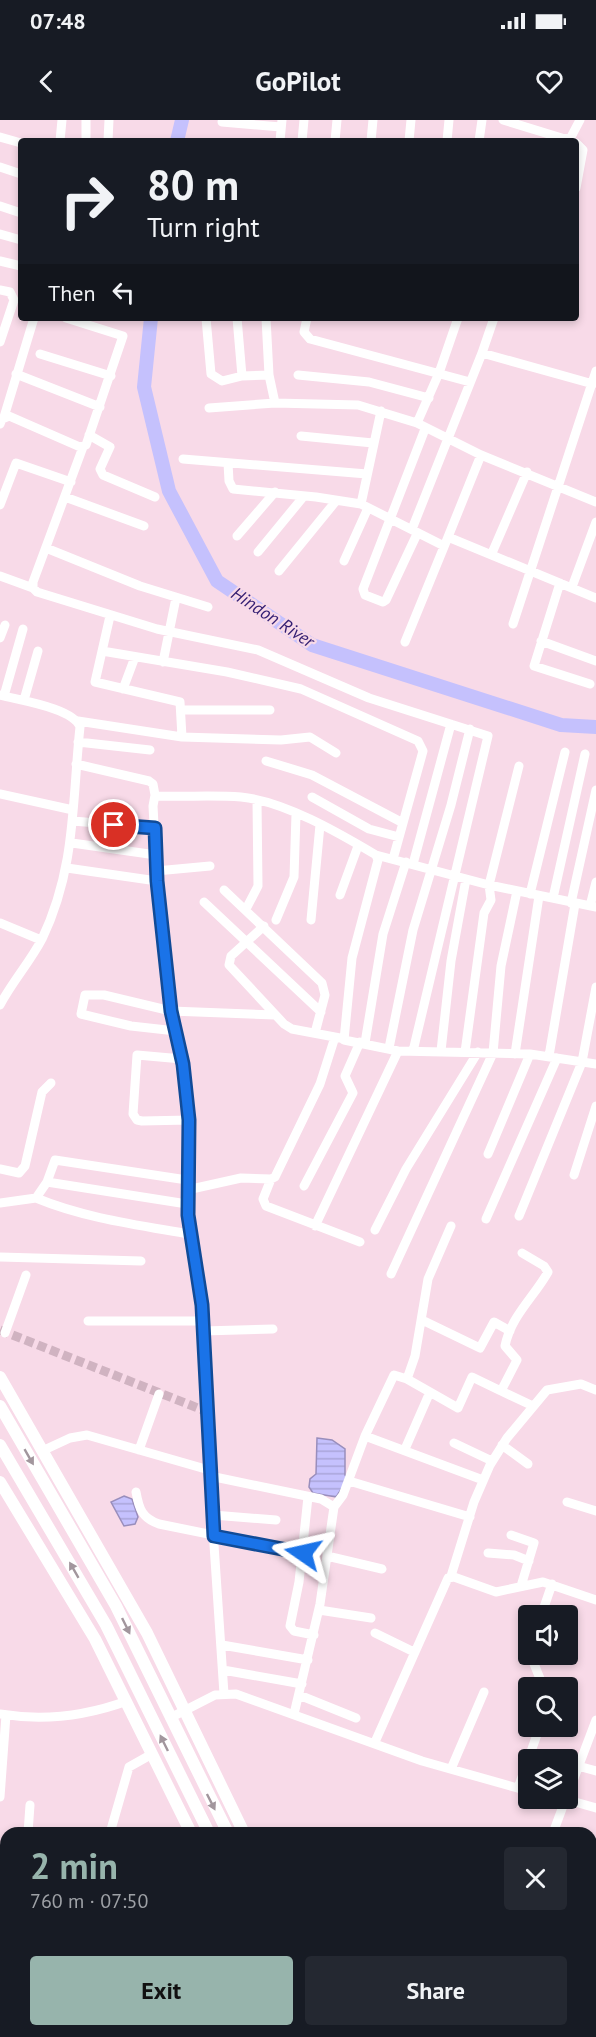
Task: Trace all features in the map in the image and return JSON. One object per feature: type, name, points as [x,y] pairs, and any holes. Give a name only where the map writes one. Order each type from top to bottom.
[{"type":"main road","points":[[0,1377],[147,1633],[241,1827]]},
{"type":"main road","points":[[0,1406],[116,1606],[225,1827]]},
{"type":"main road","points":[[0,1445],[106,1625],[205,1827]]},
{"type":"main road","points":[[0,1482],[77,1607],[188,1827]]},
{"type":"street","points":[[60,138],[62,120]]},
{"type":"street","points":[[86,120],[86,138]]},
{"type":"street","points":[[108,138],[109,120]]},
{"type":"street","points":[[302,138],[304,120]]},
{"type":"street","points":[[335,138],[337,120]]},
{"type":"street","points":[[371,138],[373,120]]},
{"type":"street","points":[[409,138],[411,120]]},
{"type":"street","points":[[447,138],[449,120]]},
{"type":"street","points":[[480,138],[482,120]]},
{"type":"street","points":[[503,120],[562,138]]},
{"type":"street","points":[[573,138],[580,120]]},
{"type":"street","points":[[222,122],[281,124]]},
{"type":"street","points":[[0,137],[18,142]]},
{"type":"street","points":[[579,147],[583,150],[579,172]]},
{"type":"street","points":[[0,167],[18,173]]},
{"type":"street","points":[[0,206],[18,212]]},
{"type":"street","points":[[0,234],[18,239]]},
{"type":"street","points":[[0,261],[18,265]]},
{"type":"street","points":[[0,290],[10,292],[14,300],[0,342]]},
{"type":"street","points":[[33,321],[2,420],[83,447]]},
{"type":"street","points":[[33,588],[64,497],[100,407],[123,336],[76,321]]},
{"type":"street","points":[[206,321],[212,374],[222,381],[242,376],[269,375]]},
{"type":"street","points":[[237,321],[242,376]]},
{"type":"street","points":[[266,321],[269,375],[275,403]]},
{"type":"street","points":[[306,321],[303,332],[310,339],[470,382]]},
{"type":"street","points":[[417,423],[439,373],[457,321]]},
{"type":"street","points":[[425,429],[363,589],[365,595],[382,602],[386,600],[415,531],[493,321]]},
{"type":"street","points":[[482,353],[593,384]]},
{"type":"street","points":[[40,354],[111,376]]},
{"type":"street","points":[[513,624],[596,371]]},
{"type":"street","points":[[16,374],[100,407]]},
{"type":"street","points":[[297,375],[369,382],[429,398]]},
{"type":"street","points":[[209,408],[275,403],[341,403],[381,411],[417,423],[447,440],[596,502]]},
{"type":"street","points":[[344,561],[364,506],[367,474],[381,411]]},
{"type":"street","points":[[89,435],[110,447],[100,469],[103,475],[155,497]]},
{"type":"street","points":[[301,436],[373,443]]},
{"type":"street","points":[[405,642],[481,455]]},
{"type":"street","points":[[183,459],[367,474]]},
{"type":"street","points":[[228,463],[229,481],[233,489],[275,492],[364,506],[415,531],[446,542],[492,553],[596,598]]},
{"type":"street","points":[[0,505],[16,464],[71,482]]},
{"type":"street","points":[[492,553],[527,472]]},
{"type":"street","points":[[237,536],[275,492]]},
{"type":"street","points":[[258,552],[304,496]]},
{"type":"street","points":[[64,497],[144,526]]},
{"type":"street","points":[[279,571],[336,501]]},
{"type":"street","points":[[572,587],[596,522]]},
{"type":"street","points":[[46,548],[176,598],[208,607]]},
{"type":"street","points":[[0,576],[110,616],[167,632],[258,650],[327,682],[451,724],[485,733],[488,739],[413,1051]]},
{"type":"street","points":[[560,583],[535,667],[590,684]]},
{"type":"street","points":[[163,662],[167,632],[176,598]]},
{"type":"street","points":[[110,616],[94,682],[180,702],[182,737]]},
{"type":"street","points":[[0,638],[4,625]]},
{"type":"street","points":[[23,629],[2,696],[24,700],[78,721],[182,737],[281,740],[310,737],[336,753]]},
{"type":"street","points":[[542,641],[596,661]]},
{"type":"street","points":[[24,700],[38,651]]},
{"type":"street","points":[[102,651],[227,672],[301,689],[418,741],[423,751],[393,859]]},
{"type":"street","points":[[123,689],[135,657]]},
{"type":"street","points":[[182,711],[270,710]]},
{"type":"street","points":[[0,1005],[41,940],[67,868],[72,843],[78,721]]},
{"type":"street","points":[[304,1186],[353,1093],[345,1076],[362,1043],[383,934],[409,863],[451,724]]},
{"type":"street","points":[[315,1226],[393,1050],[413,930],[451,805],[470,729]]},
{"type":"street","points":[[78,742],[150,750]]},
{"type":"street","points":[[515,1054],[535,895],[565,752]]},
{"type":"street","points":[[553,898],[585,754]]},
{"type":"street","points":[[266,761],[312,775],[403,823]]},
{"type":"street","points":[[76,764],[149,781],[153,784],[155,795],[156,876],[171,1011],[182,1059],[189,1120],[187,1204],[203,1331],[224,1694]]},
{"type":"street","points":[[465,1052],[484,913],[492,896],[489,885],[519,766]]},
{"type":"street","points":[[486,1220],[553,1057],[573,903],[596,790]]},
{"type":"street","points":[[0,794],[73,810]]},
{"type":"street","points":[[155,795],[243,797],[296,814],[376,855],[489,885],[593,907],[596,882]]},
{"type":"street","points":[[312,797],[369,829],[399,837]]},
{"type":"street","points":[[246,909],[258,886],[257,801]]},
{"type":"street","points":[[276,920],[294,877],[296,814]]},
{"type":"street","points":[[73,821],[155,828]]},
{"type":"street","points":[[311,920],[320,825]]},
{"type":"street","points":[[72,843],[156,855]]},
{"type":"street","points":[[340,895],[358,846]]},
{"type":"street","points":[[360,1242],[266,1206],[263,1199],[320,1084],[339,1038],[352,958],[378,860],[376,855]]},
{"type":"street","points":[[67,868],[156,876],[210,866]]},
{"type":"street","points":[[441,1051],[451,962],[466,879]]},
{"type":"street","points":[[224,890],[322,983],[325,988],[315,1033]]},
{"type":"street","points":[[391,1274],[494,1053],[501,966],[517,891]]},
{"type":"street","points":[[204,902],[321,1012]]},
{"type":"street","points":[[0,923],[41,940]]},
{"type":"street","points":[[264,926],[231,956],[230,965],[274,1015],[292,1029],[393,1050],[530,1054],[596,1065]]},
{"type":"street","points":[[519,1216],[582,1062],[596,987]]},
{"type":"street","points":[[176,1031],[131,1026],[81,1014],[85,995],[104,995],[171,1011],[274,1015]]},
{"type":"street","points":[[375,1230],[406,1169],[478,1052]]},
{"type":"street","points":[[488,1154],[530,1054]]},
{"type":"street","points":[[182,1059],[137,1055],[133,1114],[137,1120],[142,1121],[189,1120]]},
{"type":"street","points":[[0,1169],[19,1173],[25,1166],[42,1092],[51,1083]]},
{"type":"street","points":[[574,1175],[596,1106]]},
{"type":"street","points":[[36,1198],[47,1182],[52,1162],[57,1160],[187,1185],[241,1178],[271,1179]]},
{"type":"street","points":[[47,1182],[187,1204]]},
{"type":"street","points":[[0,1203],[36,1198],[53,1206],[90,1215],[189,1234]]},
{"type":"street","points":[[407,1379],[415,1356],[428,1279],[451,1226]]},
{"type":"street","points":[[501,1391],[518,1359],[505,1346],[510,1331],[521,1309],[548,1272],[544,1266],[522,1253]]},
{"type":"street","points":[[0,1257],[141,1261]]},
{"type":"street","points":[[5,1333],[26,1275]]},
{"type":"street","points":[[422,1320],[480,1348],[494,1322],[510,1331]]},
{"type":"street","points":[[88,1321],[202,1321]]},
{"type":"street","points":[[203,1331],[273,1329]]},
{"type":"street","points":[[294,1714],[319,1610],[334,1507],[342,1498],[365,1436],[394,1375],[407,1379],[458,1408],[472,1377],[534,1406]]},
{"type":"street","points":[[375,1742],[442,1587],[451,1576],[483,1480],[502,1445],[549,1389],[581,1384],[596,1390]]},
{"type":"street","points":[[405,1449],[430,1392]]},
{"type":"street","points":[[139,1450],[159,1394]]},
{"type":"street","points":[[42,1451],[70,1438],[87,1435],[210,1473],[328,1501],[334,1507]]},
{"type":"street","points":[[365,1436],[483,1480]]},
{"type":"street","points":[[454,1443],[492,1461]]},
{"type":"street","points":[[502,1445],[528,1464]]},
{"type":"street","points":[[349,1481],[470,1517]]},
{"type":"street","points":[[136,1492],[140,1511],[148,1520],[214,1536],[303,1553]]},
{"type":"street","points":[[308,1497],[303,1553],[290,1626],[294,1631],[314,1635]]},
{"type":"street","points":[[567,1502],[596,1510]]},
{"type":"street","points":[[213,1515],[276,1520]]},
{"type":"street","points":[[511,1535],[532,1541],[534,1546],[521,1586]]},
{"type":"street","points":[[488,1553],[513,1555],[529,1561]]},
{"type":"street","points":[[327,1556],[382,1569]]},
{"type":"street","points":[[451,1576],[496,1592],[503,1592],[533,1582],[552,1584],[596,1600]]},
{"type":"street","points":[[544,1605],[552,1584]]},
{"type":"street","points":[[319,1610],[371,1618]]},
{"type":"street","points":[[375,1633],[414,1652]]},
{"type":"street","points":[[222,1645],[308,1660]]},
{"type":"street","points":[[223,1670],[302,1684]]},
{"type":"street","points":[[451,1769],[484,1692]]},
{"type":"street","points":[[170,1718],[207,1698],[236,1694],[451,1769],[518,1788]]},
{"type":"street","points":[[299,1695],[357,1718]]},
{"type":"street","points":[[0,1797],[3,1714],[42,1718],[63,1716],[108,1708],[126,1701]]},
{"type":"street","points":[[596,1720],[578,1766],[596,1771]]},
{"type":"street","points":[[112,1827],[129,1767],[152,1754]]},
{"type":"street","points":[[578,1802],[596,1808]]},
{"type":"street","points":[[28,1827],[30,1805]]},
{"type":"street","points":[[555,1827],[561,1809]]},
{"type":"shaded area","points":[[317,1438],[332,1440],[345,1449],[345,1475],[348,1479],[336,1497],[313,1493],[309,1487],[310,1479],[316,1474]]},
{"type":"shaded area","points":[[124,1496],[132,1499],[138,1517],[135,1524],[124,1526],[111,1502]]},
{"type":"waterway","name":"Hindon River","points":[[178,138],[182,120]]},
{"type":"waterway","name":"Hindon River","points":[[151,321],[144,387],[169,491],[217,581],[312,645],[561,725],[596,727]]},
{"type":"tunnel","points":[[0,1330],[208,1412]]},
{"type":"route","points":[[114,825],[155,828],[157,881],[171,1011],[183,1064],[189,1120],[187,1180],[189,1234],[202,1305],[214,1536],[303,1553]]}]
